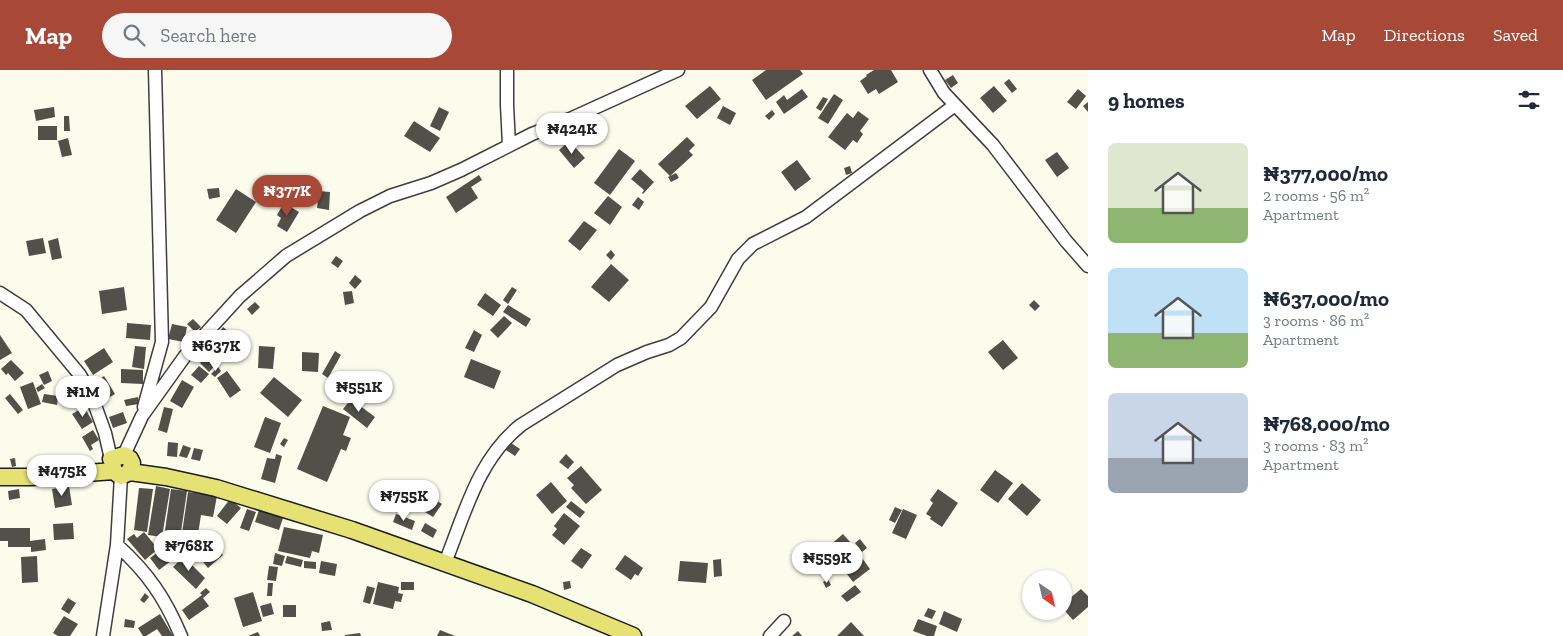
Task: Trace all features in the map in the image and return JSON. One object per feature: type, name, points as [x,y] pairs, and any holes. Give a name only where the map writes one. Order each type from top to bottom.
[{"type":"main road","points":[[0,477],[31,477],[61,474],[120,465],[216,488],[352,530],[446,563],[532,594],[633,636]]},
{"type":"street","points":[[103,636],[117,545],[120,465],[142,416],[162,342],[155,70]]},
{"type":"street","points":[[508,70],[509,145]]},
{"type":"street","points":[[142,416],[185,356],[240,296],[286,256],[360,211],[383,200],[461,170],[532,134],[570,119],[678,70]]},
{"type":"street","points":[[930,70],[944,94],[993,145],[1066,241],[1088,266]]},
{"type":"street","points":[[446,563],[476,482],[497,447],[507,436],[521,425],[617,365],[669,345],[681,338],[711,307],[738,259],[753,244],[806,217],[955,105]]},
{"type":"street","points":[[0,293],[26,310],[80,375],[92,397],[105,433],[120,465]]},
{"type":"street","points":[[117,545],[137,563],[154,585],[172,613],[181,636]]},
{"type":"street","points":[[770,636],[784,621]]},
{"type":"building","points":[[766,70],[800,70],[803,74],[766,100],[752,80]]},
{"type":"building","points":[[874,70],[891,70],[898,82],[879,94],[876,89],[868,94],[860,81]]},
{"type":"building","points":[[953,75],[958,83],[951,88],[945,80]]},
{"type":"building","points":[[1009,79],[1017,89],[1012,93],[1004,83]]},
{"type":"building","points":[[710,86],[721,99],[697,119],[685,106]]},
{"type":"building","points":[[994,86],[1007,101],[993,113],[980,98]]},
{"type":"building","points":[[802,89],[808,97],[784,114],[776,102],[784,95],[787,100]]},
{"type":"building","points":[[1078,89],[1086,96],[1076,109],[1067,102]]},
{"type":"building","points":[[834,94],[843,100],[828,124],[818,118]]},
{"type":"building","points":[[823,97],[828,99],[821,111],[816,108]]},
{"type":"building","points":[[1088,102],[1088,112],[1083,106]]},
{"type":"building","points":[[723,106],[736,113],[730,125],[717,118]]},
{"type":"building","points":[[54,107],[55,117],[36,121],[34,110]]},
{"type":"building","points":[[439,107],[449,112],[440,131],[430,126]]},
{"type":"building","points":[[772,110],[775,114],[769,120],[765,116]]},
{"type":"building","points":[[858,111],[869,119],[860,131],[863,134],[857,143],[853,140],[845,150],[828,137],[847,113],[853,118]]},
{"type":"building","points":[[64,116],[69,116],[70,131],[64,131]]},
{"type":"building","points":[[414,121],[440,138],[430,152],[404,136]]},
{"type":"building","points":[[38,126],[57,126],[57,140],[38,140]]},
{"type":"building","points":[[687,137],[695,145],[689,151],[693,155],[670,176],[658,164]]},
{"type":"building","points":[[68,138],[72,155],[62,157],[58,141]]},
{"type":"building","points":[[567,143],[572,148],[574,146],[585,158],[574,168],[559,150]]},
{"type":"building","points":[[619,149],[635,161],[610,195],[594,183]]},
{"type":"building","points":[[1057,152],[1069,168],[1057,177],[1045,160]]},
{"type":"building","points":[[797,160],[811,179],[795,191],[781,172]]},
{"type":"building","points":[[850,166],[852,173],[846,175],[844,168]]},
{"type":"building","points":[[640,169],[654,182],[643,194],[644,190],[631,179]]},
{"type":"building","points":[[676,173],[679,178],[671,182],[668,177]]},
{"type":"building","points":[[479,175],[482,180],[471,187],[478,198],[456,213],[446,197]]},
{"type":"building","points":[[219,188],[220,197],[209,199],[207,189]]},
{"type":"building","points":[[236,189],[256,202],[236,233],[216,220]]},
{"type":"building","points":[[319,191],[330,192],[329,210],[317,208]]},
{"type":"building","points":[[608,196],[622,207],[610,225],[594,213]]},
{"type":"building","points":[[272,197],[277,199],[275,206],[269,204]]},
{"type":"building","points":[[638,197],[644,202],[639,210],[632,205]]},
{"type":"building","points":[[284,203],[299,212],[287,232],[277,226],[281,218],[277,215]]},
{"type":"building","points":[[584,221],[597,230],[580,251],[568,241]]},
{"type":"building","points":[[43,238],[46,253],[29,256],[26,241]]},
{"type":"building","points":[[58,238],[62,258],[52,260],[48,241]]},
{"type":"building","points":[[611,250],[615,255],[611,260],[606,255]]},
{"type":"building","points":[[336,256],[343,261],[338,268],[331,263]]},
{"type":"building","points":[[611,264],[629,280],[609,302],[591,287]]},
{"type":"building","points":[[355,275],[362,281],[355,289],[349,283]]},
{"type":"building","points":[[124,287],[127,310],[102,314],[99,291]]},
{"type":"building","points":[[512,287],[517,290],[508,304],[503,300]]},
{"type":"building","points":[[352,291],[354,303],[345,305],[343,292]]},
{"type":"building","points":[[485,293],[501,305],[493,316],[477,305]]},
{"type":"building","points":[[1034,300],[1040,306],[1035,311],[1029,305]]},
{"type":"building","points":[[255,302],[260,307],[252,315],[247,309]]},
{"type":"building","points":[[508,305],[531,319],[526,327],[503,312]]},
{"type":"building","points":[[504,316],[512,323],[498,338],[490,330]]},
{"type":"building","points":[[193,319],[201,327],[195,332],[187,324]]},
{"type":"building","points":[[127,323],[151,325],[150,340],[126,338]]},
{"type":"building","points":[[172,324],[187,327],[184,342],[168,339]]},
{"type":"building","points":[[223,327],[236,337],[226,350],[215,342],[221,336],[218,334]]},
{"type":"building","points":[[474,330],[482,335],[474,352],[465,348]]},
{"type":"building","points":[[0,335],[12,353],[0,360]]},
{"type":"building","points":[[1003,340],[1018,358],[1003,370],[988,352]]},
{"type":"building","points":[[217,345],[226,354],[209,372],[200,363]]},
{"type":"building","points":[[135,346],[146,347],[144,369],[132,367]]},
{"type":"building","points":[[259,346],[275,347],[273,369],[258,368]]},
{"type":"building","points":[[104,348],[113,362],[93,375],[84,361]]},
{"type":"building","points":[[335,351],[341,355],[328,378],[322,374]]},
{"type":"building","points":[[302,352],[319,353],[318,372],[302,371]]},
{"type":"building","points":[[471,359],[501,371],[494,389],[464,377]]},
{"type":"building","points":[[11,360],[24,373],[15,381],[8,373],[6,375],[1,369]]},
{"type":"building","points":[[199,366],[209,374],[201,383],[191,375]]},
{"type":"building","points":[[218,367],[221,371],[215,377],[211,374]]},
{"type":"building","points":[[121,369],[143,370],[143,384],[121,383]]},
{"type":"building","points":[[48,371],[52,381],[44,385],[39,375]]},
{"type":"building","points":[[227,371],[241,390],[230,398],[217,378]]},
{"type":"building","points":[[104,376],[115,394],[103,401],[93,384]]},
{"type":"building","points":[[274,377],[302,400],[288,417],[260,393]]},
{"type":"building","points":[[182,380],[194,387],[182,408],[170,401]]},
{"type":"building","points":[[33,382],[41,404],[28,409],[20,387]]},
{"type":"building","points":[[42,384],[45,388],[38,392],[36,388]]},
{"type":"building","points":[[73,384],[82,399],[70,406],[61,392]]},
{"type":"building","points":[[10,394],[23,410],[18,414],[5,398]]},
{"type":"building","points":[[44,394],[58,396],[57,405],[42,402]]},
{"type":"building","points":[[138,397],[139,404],[126,406],[124,400]]},
{"type":"building","points":[[351,399],[375,417],[367,428],[343,409]]},
{"type":"building","points":[[323,406],[350,417],[343,435],[351,438],[346,451],[341,449],[327,482],[297,469]]},
{"type":"building","points":[[84,407],[93,422],[82,429],[72,414]]},
{"type":"building","points":[[164,407],[173,409],[167,433],[158,430]]},
{"type":"building","points":[[123,412],[127,423],[113,428],[109,417]]},
{"type":"building","points":[[265,417],[281,423],[270,453],[254,447]]},
{"type":"building","points":[[93,430],[99,440],[91,445],[93,449],[90,451],[82,437]]},
{"type":"building","points":[[284,438],[288,440],[284,447],[280,444]]},
{"type":"building","points":[[508,441],[520,449],[515,456],[503,448]]},
{"type":"building","points":[[168,442],[178,443],[177,457],[167,456]]},
{"type":"building","points":[[183,445],[191,448],[187,458],[179,456]]},
{"type":"building","points":[[194,448],[203,450],[200,461],[191,459]]},
{"type":"building","points":[[276,454],[282,456],[275,483],[261,479],[267,458],[275,459]]},
{"type":"building","points":[[566,454],[574,462],[568,469],[559,462]]},
{"type":"building","points":[[15,458],[16,466],[12,467],[10,459]]},
{"type":"building","points":[[581,466],[602,490],[586,504],[571,488],[574,485],[567,478]]},
{"type":"building","points":[[995,470],[1013,483],[998,503],[980,490]]},
{"type":"building","points":[[551,482],[567,501],[552,514],[536,495]]},
{"type":"building","points":[[1022,483],[1041,500],[1027,516],[1008,499]]},
{"type":"building","points":[[69,486],[72,505],[55,508],[52,489]]},
{"type":"building","points":[[156,486],[170,489],[162,537],[148,535]]},
{"type":"building","points":[[139,488],[153,489],[147,532],[134,530]]},
{"type":"building","points":[[19,489],[20,498],[9,500],[8,491]]},
{"type":"building","points":[[171,489],[187,491],[180,539],[164,537]]},
{"type":"building","points":[[938,489],[958,503],[942,527],[926,514],[933,503],[930,500]]},
{"type":"building","points":[[188,492],[217,496],[213,517],[201,515],[198,534],[192,533],[191,541],[181,540]]},
{"type":"building","points":[[429,496],[442,504],[433,517],[420,509]]},
{"type":"building","points":[[230,499],[241,508],[227,524],[217,516]]},
{"type":"building","points":[[571,501],[585,512],[580,518],[566,507]]},
{"type":"building","points":[[260,507],[284,515],[279,530],[255,522]]},
{"type":"building","points":[[895,507],[902,510],[895,523],[889,520]]},
{"type":"building","points":[[247,509],[256,512],[249,531],[240,528]]},
{"type":"building","points":[[903,509],[917,515],[906,539],[892,533]]},
{"type":"building","points":[[564,513],[580,526],[564,545],[552,535],[557,529],[554,526]]},
{"type":"building","points":[[396,514],[415,521],[412,530],[393,522]]},
{"type":"building","points":[[73,523],[74,539],[54,540],[53,524]]},
{"type":"building","points":[[425,523],[437,530],[433,538],[421,531]]},
{"type":"building","points":[[284,527],[323,535],[319,553],[312,551],[310,558],[278,551]]},
{"type":"building","points":[[0,528],[30,528],[30,541],[45,539],[46,550],[31,552],[31,547],[8,547],[8,541],[0,541]]},
{"type":"building","points":[[144,532],[158,549],[145,560],[127,539],[134,534],[137,538]]},
{"type":"building","points":[[843,534],[850,542],[835,554],[829,546]]},
{"type":"building","points":[[207,535],[223,555],[208,568],[192,548]]},
{"type":"building","points":[[860,539],[867,548],[862,552],[855,543]]},
{"type":"building","points":[[172,540],[181,553],[174,558],[164,545]]},
{"type":"building","points":[[852,544],[870,569],[853,582],[834,557]]},
{"type":"building","points":[[581,548],[592,555],[582,569],[571,561]]},
{"type":"building","points":[[162,549],[171,561],[159,570],[150,558]]},
{"type":"building","points":[[275,553],[285,556],[282,566],[273,564]]},
{"type":"building","points":[[186,554],[193,560],[190,563],[205,578],[196,589],[173,567]]},
{"type":"building","points":[[625,555],[643,568],[638,576],[635,574],[631,580],[615,569]]},
{"type":"building","points":[[37,556],[38,582],[22,583],[21,557]]},
{"type":"building","points":[[287,556],[303,560],[301,567],[285,563]]},
{"type":"building","points":[[721,559],[722,576],[714,577],[713,560]]},
{"type":"building","points":[[304,561],[316,562],[316,569],[304,568]]},
{"type":"building","points":[[321,561],[337,564],[335,576],[319,573]]},
{"type":"building","points":[[680,561],[708,563],[706,583],[678,581]]},
{"type":"building","points":[[269,566],[278,567],[276,581],[267,580]]},
{"type":"building","points":[[828,579],[831,585],[826,588],[823,582]]},
{"type":"building","points":[[570,581],[571,588],[564,590],[563,582]]},
{"type":"building","points":[[378,582],[399,587],[398,593],[403,594],[401,602],[395,601],[393,609],[373,604]]},
{"type":"building","points":[[401,582],[414,582],[414,590],[401,590]]},
{"type":"building","points":[[268,583],[273,583],[272,596],[267,596]]},
{"type":"building","points":[[855,585],[861,592],[847,602],[841,596]]},
{"type":"building","points":[[367,586],[375,588],[370,604],[363,602]]},
{"type":"building","points":[[206,588],[210,592],[203,598],[209,606],[189,620],[182,610],[202,595],[200,593]]},
{"type":"building","points":[[1081,589],[1088,596],[1088,607],[1073,620],[1072,619],[1072,596]]},
{"type":"building","points":[[253,592],[262,621],[243,627],[234,598]]},
{"type":"building","points":[[145,593],[149,597],[144,603],[140,600]]},
{"type":"building","points":[[68,598],[76,603],[69,614],[61,609]]},
{"type":"building","points":[[271,603],[274,614],[263,617],[260,606]]},
{"type":"building","points":[[283,605],[296,605],[296,617],[283,617]]},
{"type":"building","points":[[928,608],[936,611],[932,619],[924,616]]},
{"type":"building","points":[[944,611],[962,619],[957,632],[939,624]]},
{"type":"building","points":[[160,614],[173,636],[162,636],[157,629],[143,636],[138,628]]},
{"type":"building","points":[[64,616],[78,624],[70,636],[58,636],[53,633]]},
{"type":"building","points":[[125,619],[135,621],[134,628],[124,627]]},
{"type":"building","points":[[918,619],[937,626],[934,636],[927,636],[913,631]]},
{"type":"building","points":[[330,621],[332,630],[322,631],[321,623]]},
{"type":"building","points":[[851,622],[864,636],[837,636]]},
{"type":"building","points":[[440,630],[455,636],[437,636]]},
{"type":"building","points":[[798,631],[802,636],[792,636]]},
{"type":"building","points":[[258,632],[260,636],[248,636]]},
{"type":"building","points":[[360,633],[361,636],[345,636],[345,635]]}]
